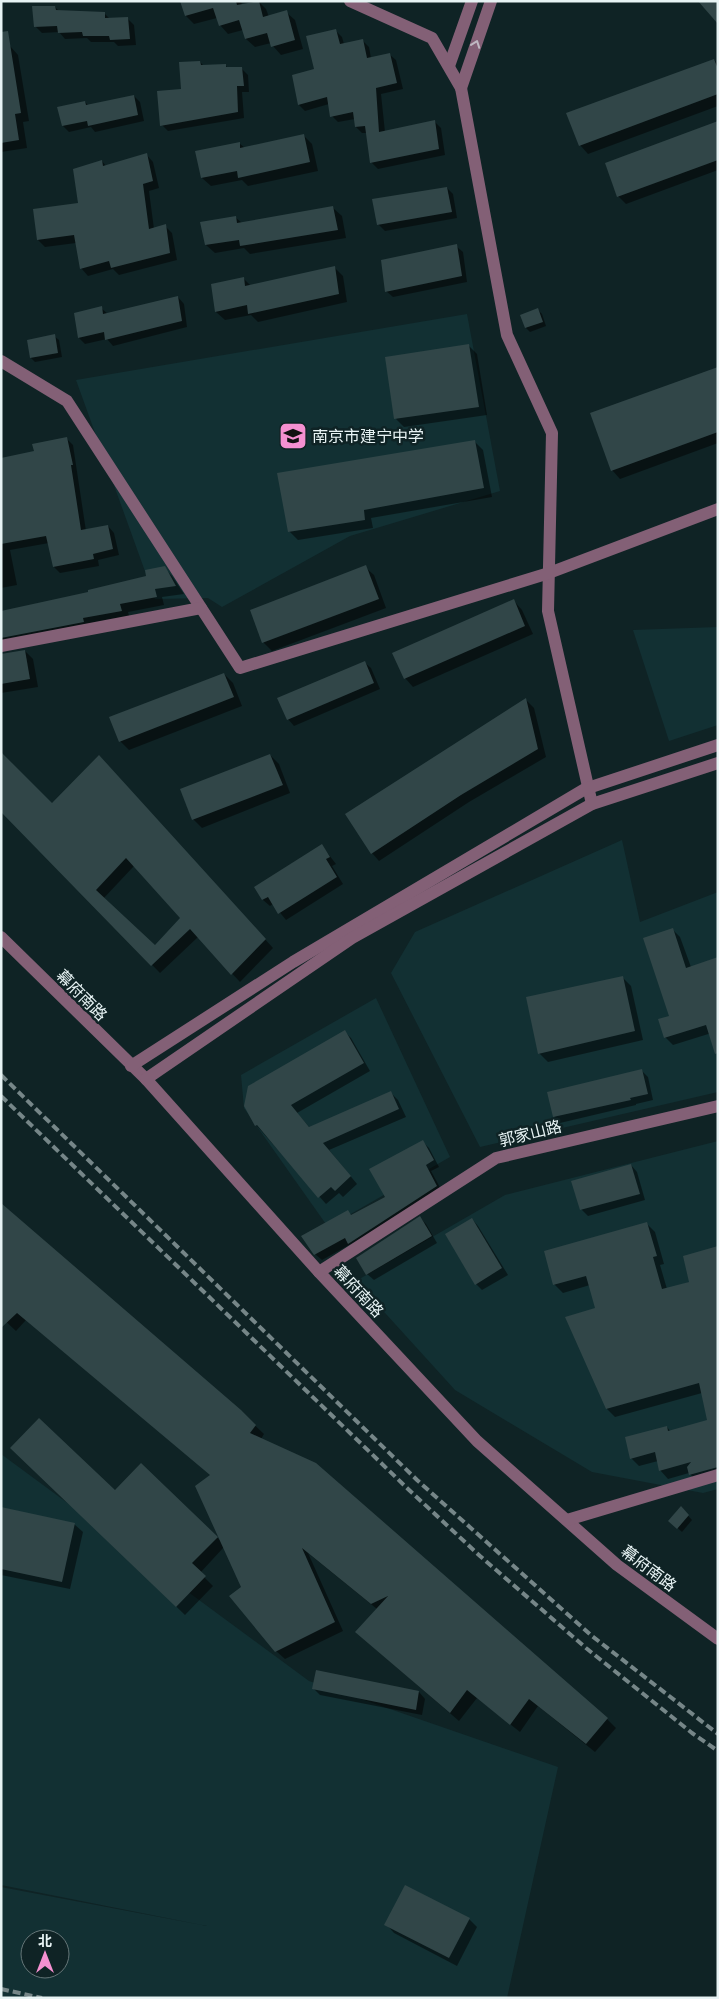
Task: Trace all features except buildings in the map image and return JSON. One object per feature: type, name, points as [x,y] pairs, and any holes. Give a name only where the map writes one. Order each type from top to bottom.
[{"type":"street","points":[[350,1],[432,38],[460,88],[506,336],[552,433],[548,611],[592,804]]},
{"type":"street","points":[[448,66],[472,1]]},
{"type":"street","points":[[460,88],[491,1]]},
{"type":"street","points":[[1,361],[67,401],[240,668],[549,573],[718,509]]},
{"type":"street","points":[[1,646],[202,608]]},
{"type":"street","points":[[131,1066],[293,962],[585,789],[718,745]]},
{"type":"street","points":[[146,1079],[352,938],[592,804],[718,763]]},
{"type":"street","name":"幕府南路","points":[[1,937],[146,1079],[319,1272],[477,1440],[617,1565],[718,1639]]},
{"type":"street","name":"郭家山路","points":[[319,1272],[496,1158],[718,1106]]},
{"type":"street","points":[[567,1520],[718,1475]]},
{"type":"shaded area","name":"南京市建宁中学","points":[[467,314],[500,491],[350,536],[222,607],[208,598],[155,599],[76,380]]},
{"type":"shaded area","points":[[718,627],[718,725],[669,741],[633,630]]},
{"type":"shaded area","points":[[622,840],[640,922],[718,892],[718,1092],[480,1147],[391,973],[415,932]]},
{"type":"shaded area","points":[[376,998],[450,1157],[328,1227],[244,1108],[241,1075]]},
{"type":"shaded area","points":[[718,1141],[718,1489],[703,1493],[592,1472],[455,1390],[356,1281],[505,1195]]},
{"type":"shaded area","points":[[1,1454],[309,1681],[558,1767],[507,1998],[1,1998],[1,1887],[207,1926],[1,1885]]},
{"type":"railway","points":[[1,1075],[417,1480],[592,1636],[718,1734]]},
{"type":"railway","points":[[1,1096],[408,1489],[480,1556],[586,1648],[692,1733],[718,1751]]},
{"type":"railway","points":[[1,1989],[42,1998]]},
{"type":"place","name":"南京市建宁中学","points":[[293,436]]}]
